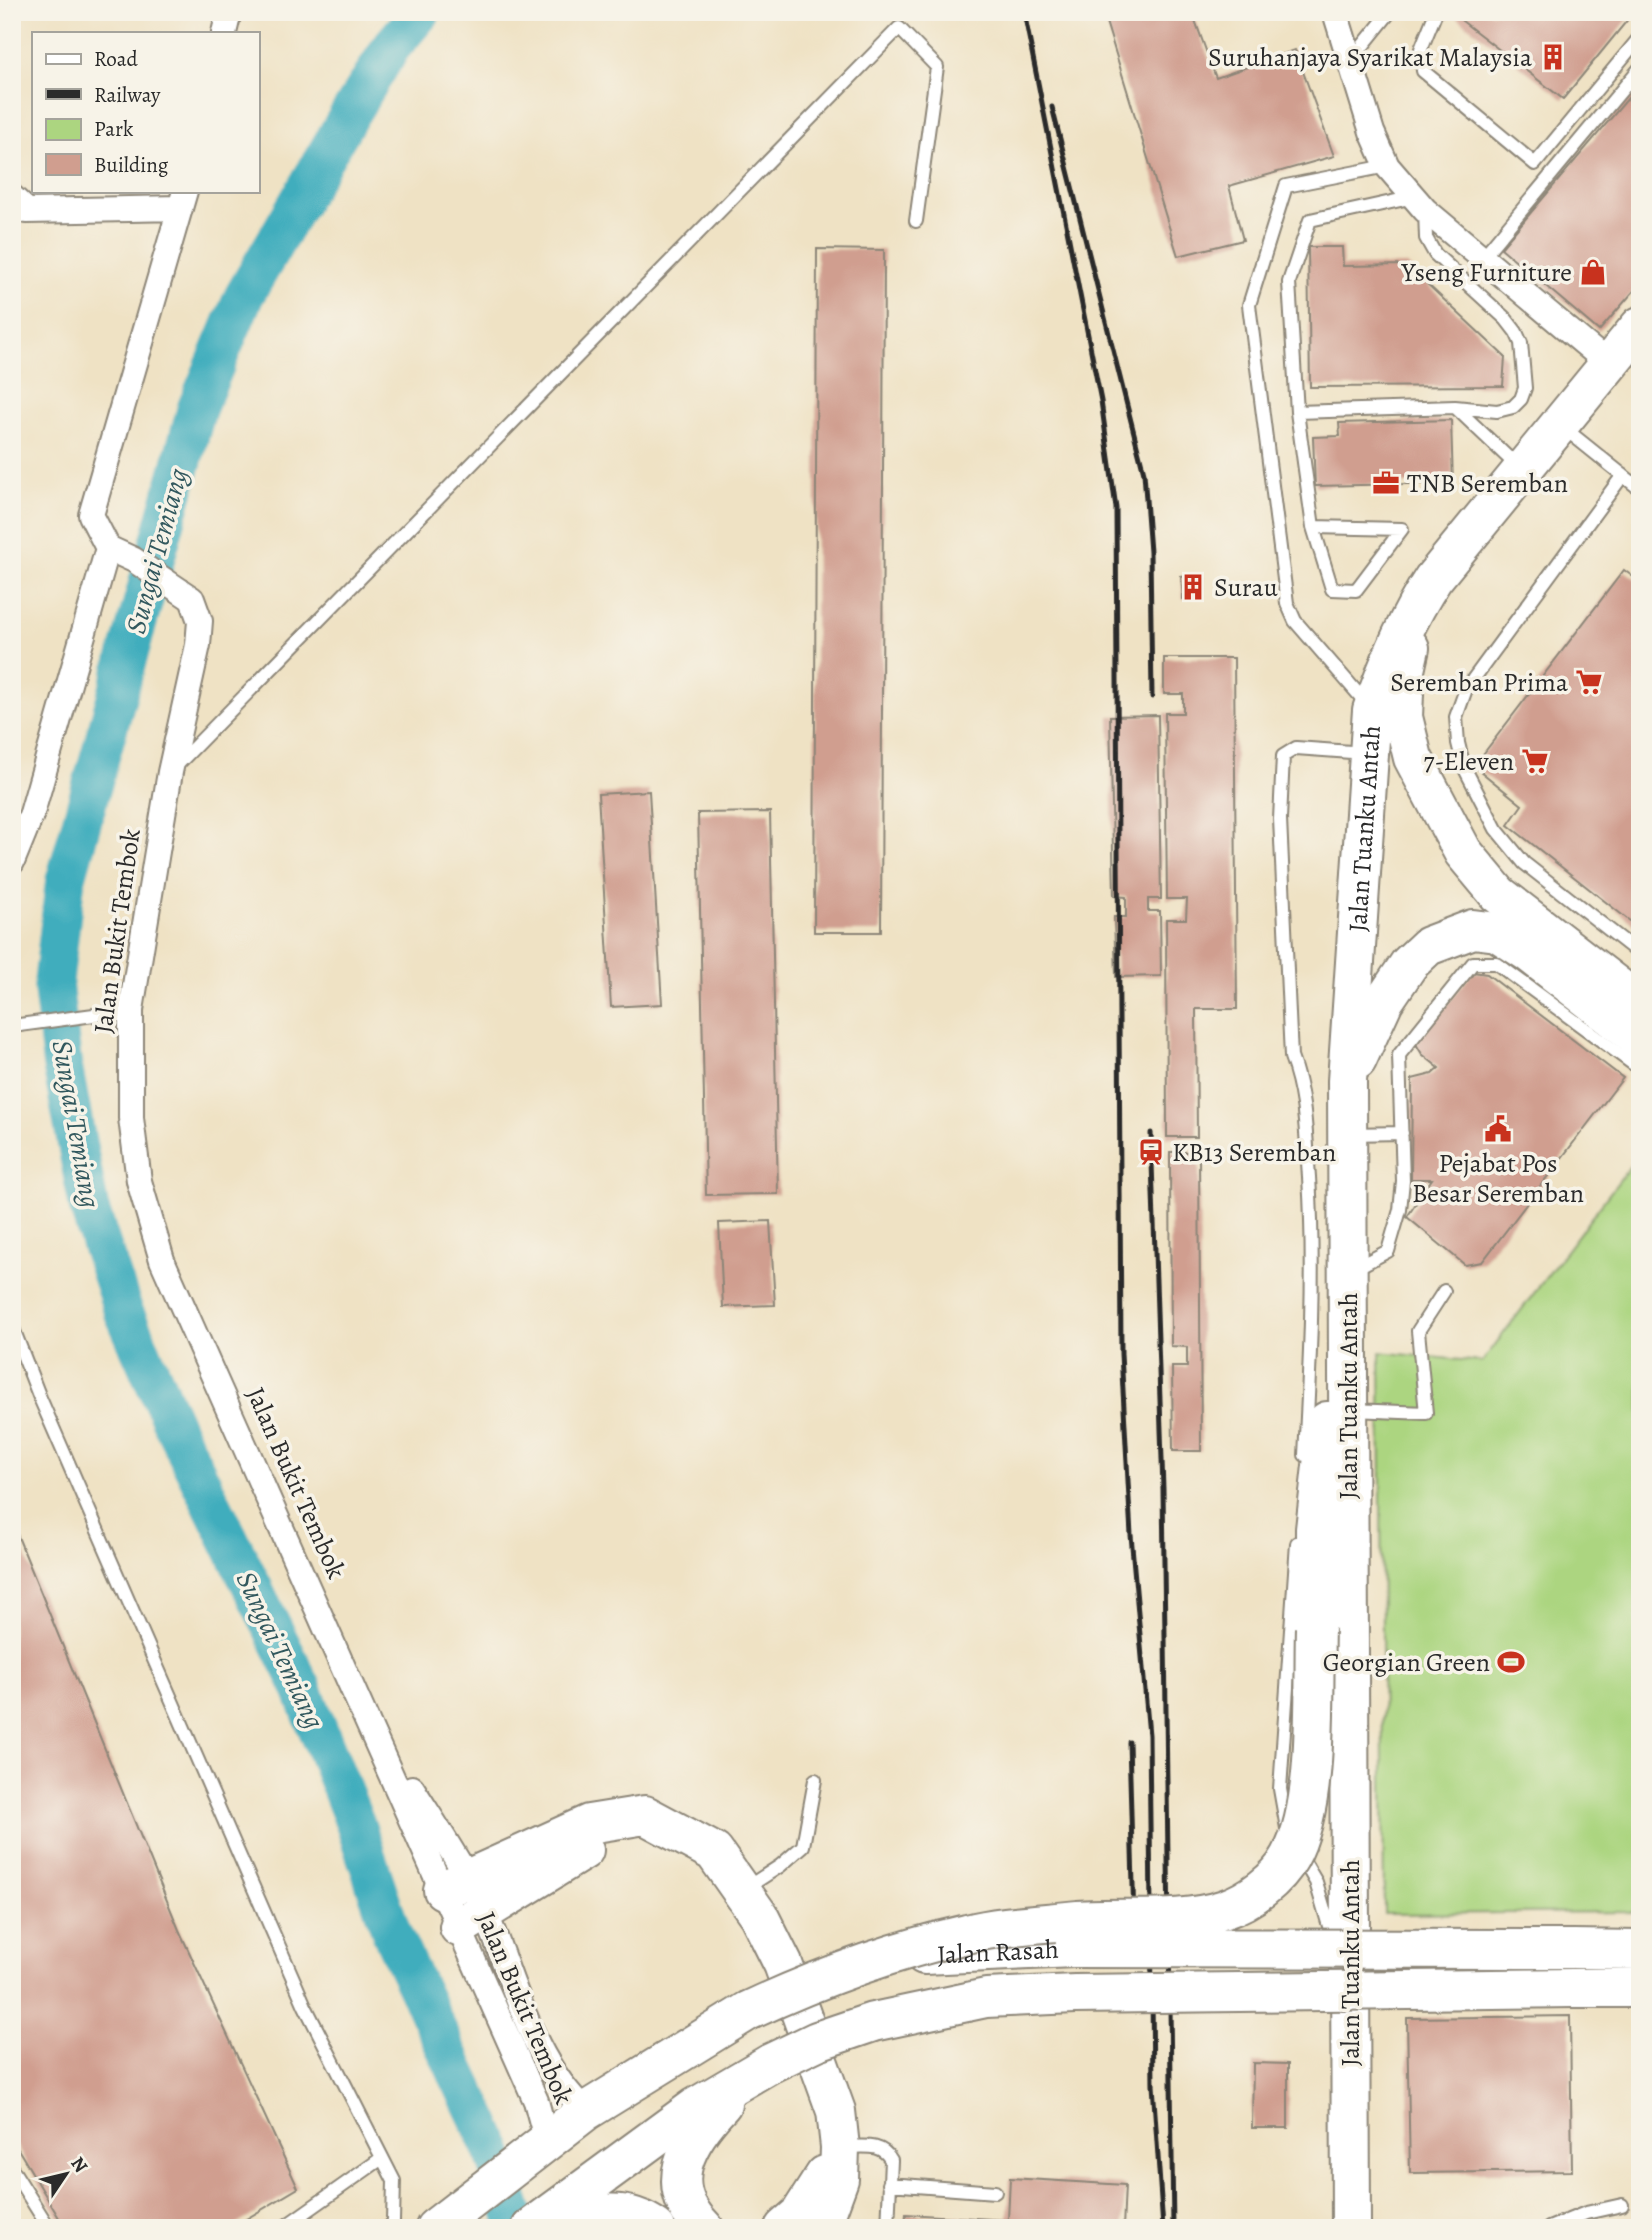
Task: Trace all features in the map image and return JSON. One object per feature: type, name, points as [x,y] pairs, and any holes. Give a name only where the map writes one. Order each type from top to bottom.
[{"type":"highway","points":[[1640,326],[1433,579],[1415,628],[1405,670],[1403,717],[1419,769],[1463,852],[1498,894],[1640,1004]]},
{"type":"highway","name":"Jalan Tuanku Antah","points":[[1351,2228],[1347,1081],[1372,710],[1388,662],[1413,609],[1433,579]]},
{"type":"highway","points":[[1347,1081],[1384,1001],[1409,964],[1428,946],[1473,929],[1497,932],[1528,952],[1640,1039]]},
{"type":"highway","points":[[883,1958],[969,1933],[1079,1920],[1184,1916],[1225,1909],[1273,1879],[1290,1859],[1308,1806],[1315,1628],[1315,1529],[1329,1398],[1348,1283]]},
{"type":"highway","points":[[464,1902],[589,1824],[645,1815],[689,1836],[714,1852],[743,1891],[783,1964],[836,2111],[840,2147],[839,2179],[821,2228]]},
{"type":"highway","name":"Jalan Rasah","points":[[446,2220],[586,2110],[748,2011],[816,1979],[883,1958],[1074,1948],[1640,1950]]},
{"type":"highway","name":"Jalan Rasah","points":[[547,2224],[684,2115],[761,2069],[817,2041],[873,2022],[986,1998],[1075,1994],[1640,1988]]},
{"type":"highway","points":[[704,2228],[687,2205],[681,2184],[682,2164],[701,2126],[761,2069]]},
{"type":"highway","points":[[784,2228],[800,2214],[840,2147]]},
{"type":"highway","points":[[547,2224],[620,2212],[643,2219],[656,2228]]},
{"type":"street","points":[[225,32],[229,12]]},
{"type":"street","points":[[1335,12],[1352,59],[1372,132],[1387,166],[1420,204],[1609,363]]},
{"type":"street","points":[[12,197],[27,211],[183,199],[91,514],[108,548],[32,813],[12,862]]},
{"type":"street","name":"Jalan Bukit Tembok","points":[[108,548],[134,560],[192,599],[200,621],[198,645],[170,772],[131,1010],[131,1118],[139,1181],[162,1260],[362,1706],[544,2059],[565,2092],[586,2110]]},
{"type":"street","name":"Jalan Bukit Tembok","points":[[464,1902],[536,2101],[536,2150]]},
{"type":"lane","points":[[1352,59],[1390,12]]},
{"type":"lane","points":[[1436,12],[1421,50],[1423,71],[1535,164],[1640,37]]},
{"type":"lane","points":[[170,772],[899,27],[937,67],[916,221]]},
{"type":"lane","points":[[1482,258],[1640,68]]},
{"type":"lane","points":[[1372,710],[1295,621],[1287,603],[1249,305],[1286,186],[1387,166]]},
{"type":"lane","points":[[1297,412],[1455,407],[1497,411],[1513,407],[1525,388],[1521,343],[1506,319],[1435,254],[1426,238],[1420,204],[1310,220],[1289,282],[1297,412],[1313,527],[1332,589],[1356,590],[1402,529],[1313,527]]},
{"type":"lane","points":[[1455,407],[1522,471]]},
{"type":"lane","points":[[1559,424],[1640,489]]},
{"type":"lane","points":[[1623,475],[1466,689],[1456,717],[1458,743],[1464,767],[1496,829],[1524,863],[1640,954]]},
{"type":"lane","points":[[1304,1464],[1312,1343],[1313,1245],[1306,1122],[1300,1082],[1291,1056],[1280,819],[1283,756],[1296,748],[1369,754]]},
{"type":"lane","points":[[1348,1283],[1388,1251],[1400,1210],[1402,1133],[1399,1055],[1473,963],[1496,963],[1636,1066],[1640,1063]]},
{"type":"lane","points":[[12,1026],[131,1010]]},
{"type":"lane","points":[[1349,1134],[1402,1133]]},
{"type":"lane","points":[[1348,1410],[1426,1413],[1418,1331],[1444,1291]]},
{"type":"lane","points":[[12,1326],[40,1398],[299,1993],[394,2182],[393,2221],[388,2228]]},
{"type":"lane","points":[[1298,1530],[1280,1789],[1282,1813],[1288,1834],[1316,1882],[1340,1963],[1350,2015]]},
{"type":"lane","points":[[743,1891],[780,1866],[803,1846],[815,1780]]},
{"type":"lane","points":[[840,2147],[880,2147],[891,2160],[888,2228]]},
{"type":"lane","points":[[284,2228],[382,2158]]},
{"type":"lane","points":[[12,2169],[49,2228]]},
{"type":"lane","points":[[889,2184],[995,2192]]},
{"type":"lane","points":[[1549,2228],[1586,2213],[1622,2205]]},
{"type":"green space","name":"Georgian Green","points":[[1640,1153],[1640,1912],[1384,1914],[1380,1352],[1482,1362]]},
{"type":"building","points":[[1103,12],[1192,12],[1216,78],[1295,50],[1334,156],[1229,186],[1243,240],[1178,256]]},
{"type":"building","name":"Suruhanjaya Syarikat Malaysia","points":[[1634,12],[1563,99],[1453,14]]},
{"type":"building","points":[[1640,84],[1640,284],[1599,331],[1501,248]]},
{"type":"building","points":[[1308,247],[1342,247],[1343,266],[1407,265],[1505,357],[1503,386],[1310,387]]},
{"type":"building","points":[[817,249],[884,250],[881,932],[814,932]]},
{"type":"building","points":[[1451,420],[1453,483],[1315,486],[1313,437],[1340,436],[1339,423]]},
{"type":"building","name":"Seremban Prima","points":[[1624,570],[1640,582],[1640,929],[1508,825],[1522,805],[1474,766]]},
{"type":"building","name":"Surau","points":[[1202,575],[1204,597],[1183,599],[1181,577]]},
{"type":"building","points":[[1164,658],[1234,658],[1237,1009],[1196,1009],[1197,1137],[1167,1137],[1166,919],[1186,919],[1187,899],[1167,899],[1165,713],[1183,713],[1183,694],[1164,694]]},
{"type":"building","points":[[1158,715],[1161,899],[1148,899],[1148,911],[1160,911],[1161,976],[1116,977],[1114,917],[1126,917],[1126,897],[1114,896],[1110,716]]},
{"type":"building","points":[[649,791],[662,1004],[611,1007],[598,794]]},
{"type":"building","points":[[770,812],[778,1194],[706,1195],[698,813]]},
{"type":"building","name":"Pejabat Pos Besar Seremban","points":[[1473,972],[1487,974],[1623,1078],[1482,1262],[1465,1265],[1407,1217],[1432,1179],[1411,1179],[1412,1079],[1432,1074],[1439,1068],[1422,1054],[1416,1044]]},
{"type":"building","points":[[1170,1152],[1199,1152],[1201,1451],[1173,1451],[1172,1367],[1187,1367],[1187,1347],[1171,1346]]},
{"type":"building","points":[[770,1221],[775,1305],[723,1307],[719,1223]]},
{"type":"building","points":[[12,1522],[179,1930],[298,2188],[231,2228],[65,2228],[12,2139]]},
{"type":"building","points":[[1570,2016],[1572,2171],[1410,2173],[1407,2018]]},
{"type":"building","points":[[1253,2063],[1288,2064],[1288,2128],[1252,2128]]},
{"type":"building","points":[[1010,2178],[1125,2185],[1123,2228],[905,2228],[906,2214],[1008,2220]]},
{"type":"waterway","name":"Sungai Temiang","points":[[421,12],[391,47],[244,296],[197,408],[65,882],[53,986],[62,1063],[89,1208],[123,1310],[176,1431],[301,1686],[355,1823],[392,1934],[493,2149],[518,2228]]},
{"type":"railway","points":[[1024,12],[1101,401],[1116,508],[1121,1354],[1131,1535],[1149,1735],[1153,2085],[1163,2228]]},
{"type":"railway","points":[[1052,107],[1144,473],[1150,552],[1152,697]]},
{"type":"railway","points":[[1151,1133],[1163,1489],[1173,2228]]},
{"type":"railway","points":[[1129,1742],[1135,1957]]},
{"type":"place","name":"Suruhanjaya Syarikat Malaysia","points":[[1553,57]]},
{"type":"place","name":"Yseng Furniture","points":[[1593,272]]},
{"type":"place","name":"TNB Seremban","points":[[1386,483]]},
{"type":"place","name":"Surau","points":[[1193,587]]},
{"type":"place","name":"Seremban Prima","points":[[1589,682]]},
{"type":"place","name":"7-Eleven","points":[[1535,761]]},
{"type":"place","name":"Pejabat Pos Besar Seremban","points":[[1498,1129]]},
{"type":"place","name":"KB13 Seremban","points":[[1151,1152]]},
{"type":"place","name":"Georgian Green","points":[[1511,1662]]}]
